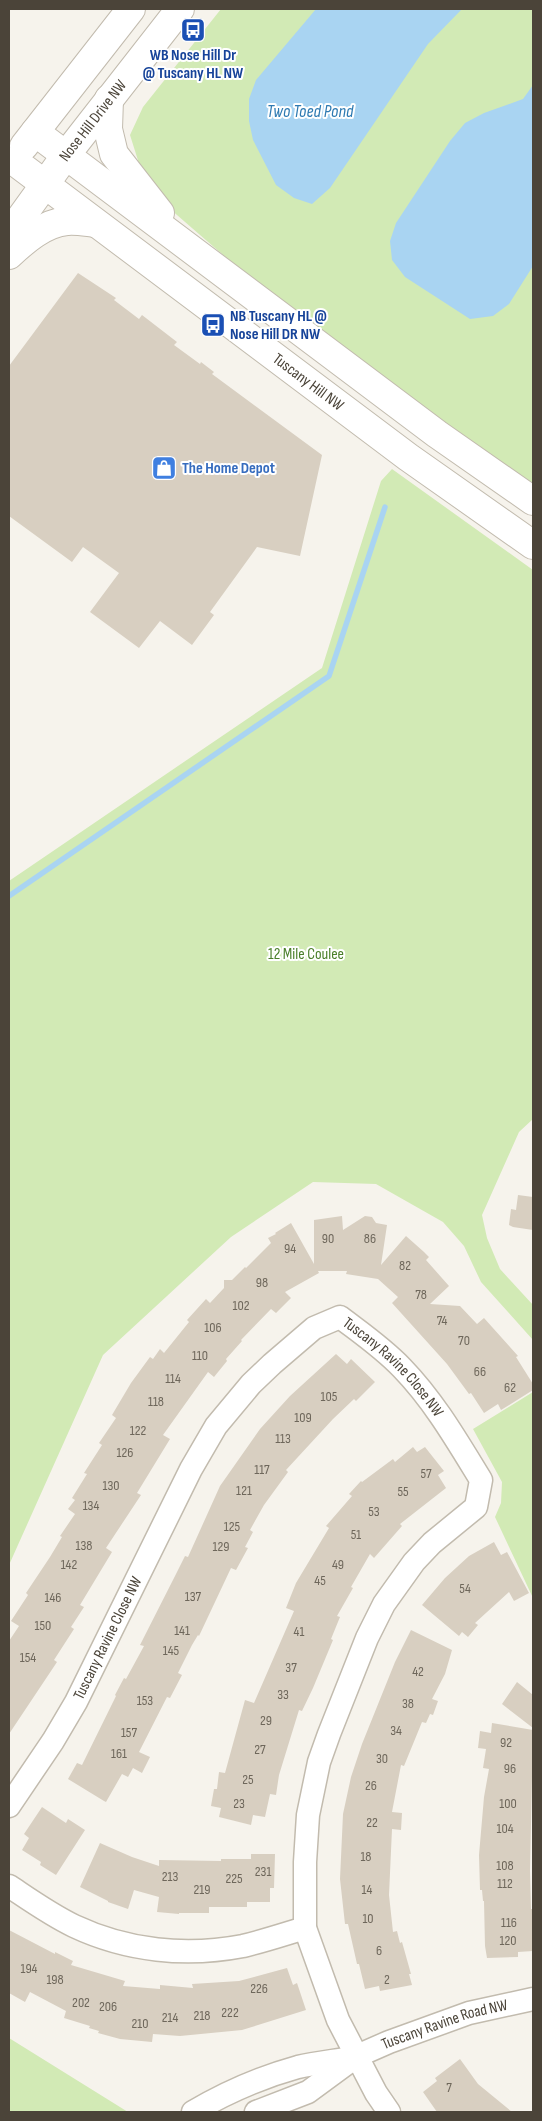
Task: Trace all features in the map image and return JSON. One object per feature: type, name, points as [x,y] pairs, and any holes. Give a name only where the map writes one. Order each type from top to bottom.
[{"type":"street","points":[[11,164],[131,9]]},
{"type":"street","name":"Nose Hill Drive NW","points":[[9,234],[66,155],[180,9]]},
{"type":"street","points":[[110,99],[108,129],[114,154],[148,200],[198,254]]},
{"type":"street","points":[[36,132],[437,434],[503,482],[533,501]]},
{"type":"street","name":"Tuscany Hill NW","points":[[11,164],[45,185],[408,457],[533,545]]},
{"type":"street","points":[[9,255],[27,238],[53,225],[66,221],[95,222]]},
{"type":"street","name":"Tuscany Ravine Close NW","points":[[9,1806],[53,1741],[76,1702],[191,1469],[216,1426],[251,1384],[272,1364],[314,1328],[340,1317],[384,1350],[417,1384],[448,1426],[481,1480],[476,1507],[432,1543],[414,1562],[384,1604],[367,1638],[329,1734],[319,1762],[308,1815],[305,1854],[306,1928],[338,2020],[376,2093],[389,2112]]},
{"type":"street","points":[[9,1886],[74,1926],[122,1944],[148,1949],[196,1952],[220,1950],[244,1946],[306,1928]]},
{"type":"street","name":"Tuscany Ravine Road NW","points":[[256,2112],[308,2092],[357,2056],[389,2042],[469,2013],[533,1999]]},
{"type":"street","name":"Tuscany Ravine Road NW","points":[[193,2112],[234,2090],[266,2078],[299,2067],[357,2056]]},
{"type":"green space","points":[[221,9],[533,9],[533,489],[260,287],[147,189],[130,135],[143,107]]},
{"type":"green space","name":"12 Mile Coulee","points":[[392,469],[533,570],[533,1119],[519,1132],[482,1215],[487,1238],[500,1269],[533,1305],[533,1340],[481,1282],[464,1246],[443,1222],[376,1184],[313,1182],[231,1237],[103,1355],[9,1565],[9,881],[322,668],[381,481]]},
{"type":"green space","points":[[533,1392],[533,1598],[495,1517],[501,1503],[502,1482],[473,1429]]},
{"type":"green space","points":[[9,2038],[128,2112],[9,2112]]},
{"type":"water","name":"Two Toed Pond","points":[[316,9],[462,9],[428,44],[330,188],[312,204],[294,198],[276,185],[253,140],[249,121],[249,99],[256,80]]},
{"type":"water","points":[[533,85],[533,266],[509,304],[493,316],[470,319],[405,277],[392,260],[390,241],[396,223],[450,141],[465,123],[484,113],[523,99]]},
{"type":"building","name":"The Home Depot","points":[[78,273],[116,298],[114,300],[139,319],[142,315],[177,342],[174,345],[200,364],[201,362],[214,372],[212,374],[322,455],[300,556],[257,547],[210,612],[214,615],[192,645],[160,621],[139,648],[90,612],[119,573],[83,547],[72,562],[9,516],[9,366]]},
{"type":"building","points":[[518,1195],[533,1197],[533,1230],[509,1225],[511,1209],[516,1210]]},
{"type":"building","points":[[342,1216],[343,1230],[365,1216],[372,1217],[376,1223],[387,1225],[381,1265],[406,1236],[424,1252],[429,1257],[426,1260],[449,1286],[430,1304],[460,1306],[477,1324],[484,1318],[518,1356],[516,1357],[533,1384],[533,1390],[501,1410],[498,1404],[484,1413],[471,1393],[469,1394],[447,1364],[392,1303],[398,1297],[378,1279],[346,1274],[347,1271],[318,1271],[319,1273],[285,1292],[291,1298],[276,1313],[271,1309],[241,1340],[214,1377],[208,1372],[163,1435],[170,1439],[137,1493],[141,1495],[106,1548],[112,1552],[80,1605],[84,1607],[71,1627],[74,1629],[54,1660],[57,1662],[9,1734],[9,1641],[19,1626],[11,1621],[28,1595],[26,1593],[62,1537],[60,1536],[75,1514],[68,1509],[75,1500],[72,1498],[87,1474],[84,1473],[102,1445],[99,1443],[116,1418],[112,1415],[131,1383],[150,1357],[153,1359],[160,1349],[164,1353],[189,1322],[187,1320],[206,1299],[210,1303],[224,1288],[224,1280],[232,1280],[271,1243],[268,1238],[291,1223],[314,1264],[314,1220]]},
{"type":"building","points":[[336,1354],[347,1364],[351,1359],[375,1382],[356,1401],[354,1399],[333,1419],[286,1470],[288,1472],[264,1505],[250,1530],[253,1532],[245,1547],[248,1548],[236,1570],[231,1568],[199,1636],[192,1645],[178,1673],[182,1675],[170,1698],[167,1697],[139,1752],[150,1757],[142,1773],[133,1768],[128,1777],[122,1774],[106,1802],[104,1801],[68,1779],[77,1763],[82,1765],[115,1695],[144,1646],[140,1645],[185,1556],[188,1557],[220,1486],[260,1429],[290,1396]]},
{"type":"building","points":[[413,1447],[417,1452],[425,1447],[444,1471],[438,1475],[446,1488],[400,1524],[402,1526],[374,1558],[370,1554],[351,1587],[353,1588],[337,1616],[340,1617],[331,1639],[333,1640],[313,1688],[302,1711],[299,1710],[279,1775],[276,1795],[270,1794],[265,1817],[253,1815],[251,1825],[219,1817],[221,1808],[211,1806],[214,1789],[217,1789],[219,1772],[225,1773],[245,1700],[254,1703],[294,1611],[286,1608],[296,1583],[329,1528],[326,1526],[352,1496],[349,1494],[361,1481],[393,1459],[395,1462]]},
{"type":"building","points":[[494,1542],[501,1555],[507,1552],[529,1593],[514,1601],[509,1592],[475,1623],[478,1625],[468,1637],[462,1632],[459,1636],[422,1605],[445,1578],[469,1556]]},
{"type":"building","points":[[411,1630],[452,1650],[445,1674],[432,1699],[438,1701],[433,1715],[430,1714],[426,1723],[422,1722],[404,1766],[401,1765],[392,1812],[402,1813],[401,1830],[392,1829],[389,1895],[393,1932],[397,1931],[400,1943],[402,1942],[411,1974],[409,1974],[412,1985],[380,1991],[379,1986],[365,1989],[348,1924],[345,1924],[340,1879],[343,1814],[351,1777],[362,1744],[395,1662]]},
{"type":"building","points":[[517,1682],[533,1695],[533,1728],[502,1704]]},
{"type":"building","points":[[492,1723],[533,1730],[530,1871],[531,1909],[533,1909],[533,1951],[518,1952],[518,1957],[487,1958],[485,1946],[484,1901],[482,1890],[480,1890],[479,1855],[484,1797],[489,1769],[483,1768],[486,1749],[478,1748],[480,1731],[491,1733]]},
{"type":"building","points":[[42,1807],[66,1823],[68,1819],[85,1830],[56,1875],[40,1865],[41,1862],[22,1850],[29,1838],[24,1834]]},
{"type":"building","points":[[100,1843],[159,1866],[159,1860],[221,1861],[221,1859],[251,1859],[251,1854],[275,1854],[274,1888],[270,1888],[270,1902],[247,1902],[247,1907],[209,1907],[209,1913],[179,1914],[157,1912],[159,1897],[134,1890],[128,1909],[108,1902],[80,1887]]},
{"type":"building","points":[[9,1930],[55,1954],[55,1952],[73,1961],[71,1965],[125,1981],[123,1986],[160,1989],[160,1985],[193,1988],[192,1984],[239,1981],[287,1968],[293,1985],[297,1983],[306,2010],[242,2030],[180,2036],[153,2034],[152,2042],[120,2039],[98,2033],[99,2031],[89,2028],[90,2026],[64,2018],[66,2011],[30,1992],[25,2002],[9,1993]]},
{"type":"building","points":[[460,2059],[478,2084],[512,2112],[437,2112],[423,2092],[437,2081],[435,2078]]},
{"type":"waterway","points":[[9,896],[329,676],[385,507]]},
{"type":"place","name":"WB Nose Hill Dr @ Tuscany HL NW","points":[[193,30]]},
{"type":"place","name":"NB Tuscany HL @ Nose Hill DR NW","points":[[213,325]]},
{"type":"place","name":"The Home Depot","points":[[164,468]]}]
